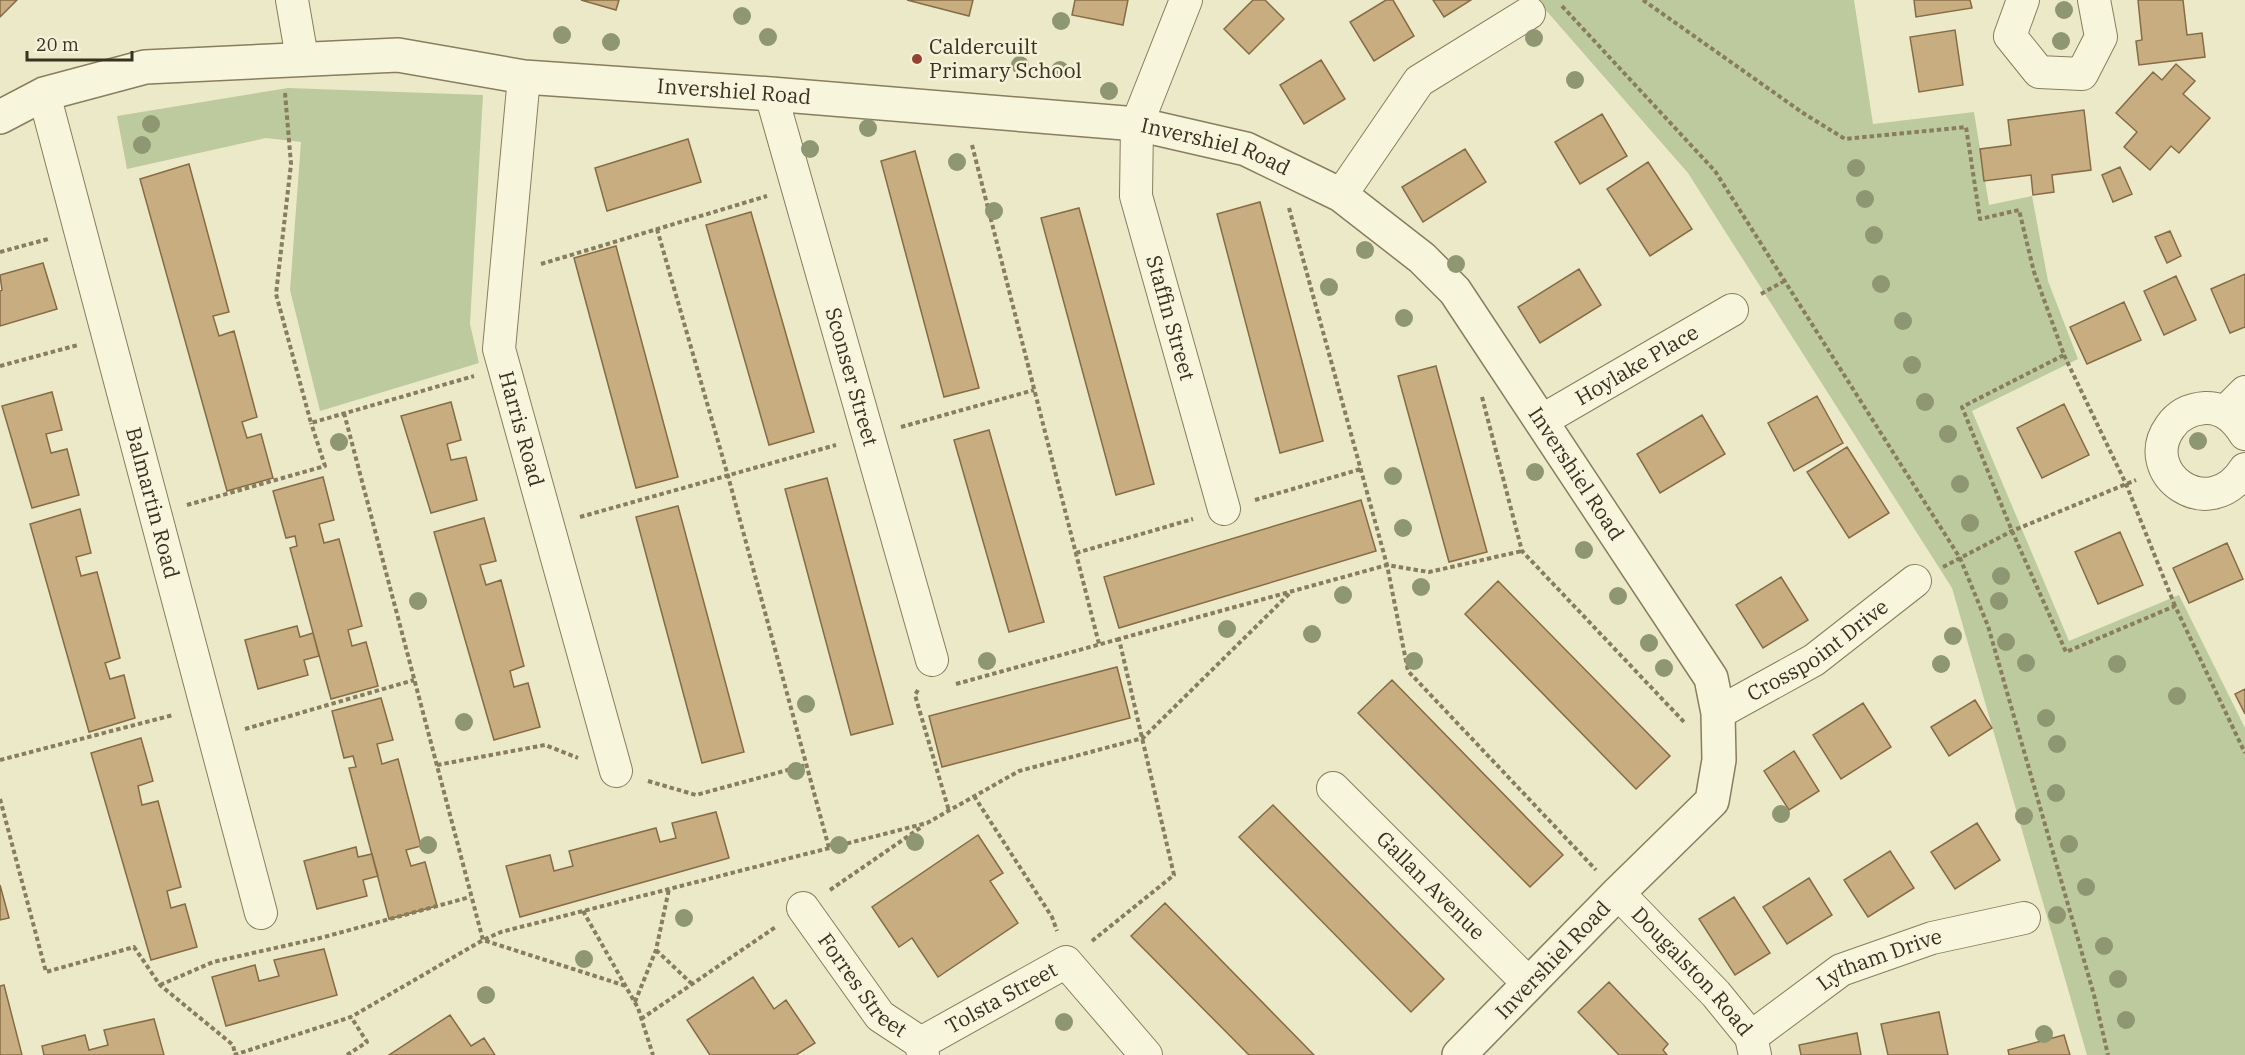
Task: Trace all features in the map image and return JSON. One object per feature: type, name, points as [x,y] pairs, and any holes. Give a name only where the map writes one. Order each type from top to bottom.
[{"type":"street","points":[[292,0],[292,59]]},
{"type":"street","points":[[1137,124],[1186,0]]},
{"type":"street","points":[[2023,0],[2010,36],[2031,63],[2039,72],[2082,74],[2101,37],[2094,0]]},
{"type":"street","points":[[1341,195],[1419,81],[1529,13]]},
{"type":"street","name":"Invershiel Road","points":[[0,117],[44,94],[145,67],[398,55],[524,77],[771,94],[1137,124],[1246,149],[1341,195],[1422,258],[1455,291],[1710,678],[1718,713],[1719,760],[1712,801],[1459,1055]]},
{"type":"street","name":"Harris Road","points":[[524,77],[499,349],[616,771]]},
{"type":"street","name":"Balmartin Road","points":[[44,94],[261,913]]},
{"type":"street","name":"Sconser Street","points":[[771,94],[932,660]]},
{"type":"street","name":"Staffin Street","points":[[1137,124],[1136,196],[1224,509]]},
{"type":"street","name":"Hoylake Place","points":[[1541,421],[1732,310]]},
{"type":"street","points":[[2238,413],[2211,408],[2195,408],[2175,420],[2166,432],[2162,446],[2165,469],[2174,481],[2185,490],[2199,494],[2224,490],[2236,481],[2245,469]]},
{"type":"street","name":"Crosspoint Drive","points":[[1718,713],[1814,660],[1915,581]]},
{"type":"street","name":"Gallan Avenue","points":[[1333,788],[1528,984]]},
{"type":"street","name":"Dougalston Road","points":[[1618,893],[1716,994],[1753,1046]]},
{"type":"street","name":"Forres Street","points":[[803,908],[880,1016],[922,1049]]},
{"type":"street","name":"Lytham Drive","points":[[1753,1046],[1841,970],[1932,938],[2024,918]]},
{"type":"street","name":"Tolsta Street","points":[[922,1049],[1066,962],[1146,1055]]},
{"type":"path","points":[[1529,13],[1558,0],[1715,171],[1959,558],[1989,626],[2094,995],[2108,1055]]},
{"type":"path","points":[[1643,0],[1803,113],[1845,139],[1966,127],[1980,219],[2019,210],[2034,272],[2064,355],[2126,484],[2175,606],[2245,753]]},
{"type":"path","points":[[155,514],[325,466],[276,294],[291,164],[292,59]]},
{"type":"path","points":[[963,110],[1100,644]]},
{"type":"path","points":[[1277,164],[1387,564],[1408,671],[1618,893]]},
{"type":"path","points":[[506,274],[797,187]]},
{"type":"path","points":[[657,228],[728,476],[829,849]]},
{"type":"path","points":[[0,252],[80,230]]},
{"type":"path","points":[[0,366],[108,337]]},
{"type":"path","points":[[2064,355],[1962,407],[2012,531],[2066,652],[2175,606]]},
{"type":"path","points":[[311,423],[504,368]]},
{"type":"path","points":[[548,526],[1034,390]]},
{"type":"path","points":[[1481,393],[1522,551],[1719,760]]},
{"type":"path","points":[[344,413],[483,940]]},
{"type":"path","points":[[1959,558],[2012,531],[2165,469]]},
{"type":"path","points":[[950,686],[1387,564],[1429,572],[1522,551]]},
{"type":"path","points":[[0,799],[46,972],[134,947],[160,985],[232,1045],[235,1055],[351,1017],[483,940],[501,932],[927,823],[1019,771],[1143,738],[1292,591]]},
{"type":"path","points":[[974,796],[1052,917],[1066,962],[1174,875],[1119,639]]},
{"type":"path","points":[[932,660],[915,695],[949,811]]},
{"type":"path","points":[[215,738],[414,680]]},
{"type":"path","points":[[915,695],[927,692]]},
{"type":"path","points":[[0,760],[207,707]]},
{"type":"path","points":[[635,1003],[656,950],[669,889]]},
{"type":"path","points":[[160,985],[213,962],[324,937],[470,897]]},
{"type":"path","points":[[583,911],[635,1003],[652,1055]]},
{"type":"path","points":[[483,940],[626,986]]},
{"type":"path","points":[[656,950],[692,984]]},
{"type":"path","points":[[347,1055],[367,1042],[351,1017]]},
{"type":"green space","points":[[1537,0],[1854,0],[1873,124],[1974,112],[1989,205],[2032,196],[2048,281],[2078,359],[1972,411],[2069,641],[2179,595],[2245,728],[2245,1055],[2087,1055],[1952,588],[1688,173]]},
{"type":"green space","points":[[288,88],[483,95],[470,324],[479,363],[320,411],[290,290],[301,142],[266,138],[127,169],[117,116]]},
{"type":"building","points":[[0,0],[17,0],[0,17]]},
{"type":"building","points":[[581,0],[619,0],[616,10]]},
{"type":"building","points":[[907,0],[973,0],[969,16]]},
{"type":"building","points":[[1075,0],[1128,0],[1123,25],[1072,15]]},
{"type":"building","points":[[1253,0],[1265,0],[1284,19],[1249,54],[1224,29]]},
{"type":"building","points":[[1386,0],[1393,0],[1414,36],[1374,61],[1350,22]]},
{"type":"building","points":[[1433,0],[1471,0],[1444,17]]},
{"type":"building","points":[[1914,0],[1970,0],[1972,8],[1916,17]]},
{"type":"building","points":[[2138,0],[2183,0],[2187,35],[2202,33],[2205,57],[2139,65],[2136,41],[2142,40]]},
{"type":"building","points":[[1955,30],[1963,85],[1919,92],[1910,37]]},
{"type":"building","points":[[1321,60],[1345,99],[1304,124],[1280,85]]},
{"type":"building","points":[[2176,64],[2195,81],[2183,94],[2210,118],[2179,153],[2171,146],[2150,170],[2124,147],[2137,132],[2116,113],[2153,72],[2162,80]]},
{"type":"building","points":[[2084,110],[2091,170],[2052,175],[2054,192],[2033,195],[2031,175],[1984,181],[1980,149],[2011,145],[2008,120]]},
{"type":"building","points":[[1602,114],[1627,156],[1580,184],[1555,142]]},
{"type":"building","points":[[688,139],[701,182],[607,211],[595,168]]},
{"type":"building","points":[[1465,149],[1486,182],[1423,222],[1402,187]]},
{"type":"building","points":[[915,151],[979,388],[944,397],[881,161]]},
{"type":"building","points":[[1648,162],[1692,229],[1650,256],[1607,189]]},
{"type":"building","points":[[189,164],[229,312],[213,316],[219,336],[234,331],[257,417],[242,422],[247,438],[261,434],[273,478],[227,491],[140,179]]},
{"type":"building","points":[[2120,167],[2132,194],[2113,202],[2102,175]]},
{"type":"building","points":[[1260,202],[1323,441],[1280,453],[1217,214]]},
{"type":"building","points":[[1079,208],[1154,484],[1116,495],[1041,218]]},
{"type":"building","points":[[751,212],[814,432],[769,445],[706,225]]},
{"type":"building","points":[[2170,231],[2181,256],[2167,263],[2155,237]]},
{"type":"building","points":[[616,246],[678,477],[636,488],[574,258]]},
{"type":"building","points":[[43,263],[57,309],[0,326],[0,291],[2,290],[0,275]]},
{"type":"building","points":[[1579,269],[1601,305],[1540,343],[1518,307]]},
{"type":"building","points":[[2245,274],[2245,327],[2230,333],[2211,289]]},
{"type":"building","points":[[2176,276],[2196,320],[2164,335],[2144,291]]},
{"type":"building","points":[[2124,302],[2141,340],[2087,364],[2070,327]]},
{"type":"building","points":[[1436,366],[1487,552],[1449,562],[1398,376]]},
{"type":"building","points":[[52,392],[62,430],[46,434],[51,453],[67,449],[79,495],[32,508],[2,406]]},
{"type":"building","points":[[1817,396],[1843,443],[1794,471],[1768,423]]},
{"type":"building","points":[[451,402],[461,440],[447,444],[451,460],[466,457],[477,500],[431,513],[401,416]]},
{"type":"building","points":[[2064,404],[2089,455],[2042,478],[2017,428]]},
{"type":"building","points":[[1702,415],[1725,454],[1660,493],[1637,454]]},
{"type":"building","points":[[989,430],[1044,622],[1009,632],[954,440]]},
{"type":"building","points":[[1847,447],[1889,513],[1849,538],[1807,472]]},
{"type":"building","points":[[323,477],[334,520],[319,524],[324,543],[339,539],[362,626],[348,630],[352,646],[366,642],[378,686],[331,699],[290,548],[297,546],[295,536],[286,538],[273,491]]},
{"type":"building","points":[[827,478],[893,724],[851,735],[785,489]]},
{"type":"building","points":[[1361,500],[1376,551],[1119,628],[1104,577]]},
{"type":"building","points":[[678,506],[744,752],[702,763],[636,517]]},
{"type":"building","points":[[80,509],[91,553],[76,557],[81,576],[97,572],[120,658],[105,663],[110,679],[124,675],[135,718],[89,732],[30,524]]},
{"type":"building","points":[[484,518],[496,561],[480,565],[486,585],[501,580],[524,666],[510,671],[514,687],[528,683],[540,727],[494,740],[434,532]]},
{"type":"building","points":[[2120,532],[2143,585],[2098,604],[2075,552]]},
{"type":"building","points":[[2227,543],[2243,579],[2189,603],[2173,568]]},
{"type":"building","points":[[1781,577],[1808,620],[1763,648],[1736,605]]},
{"type":"building","points":[[1498,581],[1670,756],[1636,789],[1465,614]]},
{"type":"building","points":[[297,626],[300,637],[313,633],[319,656],[304,660],[308,675],[258,689],[245,640]]},
{"type":"building","points":[[1117,667],[1130,718],[942,767],[929,716]]},
{"type":"building","points":[[1392,680],[1563,855],[1530,887],[1358,713]]},
{"type":"building","points":[[2245,689],[2245,714],[2235,694]]},
{"type":"building","points":[[381,698],[393,740],[377,744],[382,764],[398,759],[421,846],[406,850],[411,866],[425,862],[437,906],[389,919],[349,768],[356,767],[353,756],[344,758],[332,711]]},
{"type":"building","points":[[1975,700],[1992,728],[1949,756],[1931,727]]},
{"type":"building","points":[[1863,703],[1891,747],[1841,779],[1813,735]]},
{"type":"building","points":[[141,738],[153,781],[138,786],[142,805],[158,801],[181,887],[167,891],[171,908],[185,904],[197,947],[151,960],[91,753]]},
{"type":"building","points":[[1794,751],[1819,791],[1789,810],[1764,771]]},
{"type":"building","points":[[1273,805],[1444,979],[1411,1012],[1239,837]]},
{"type":"building","points":[[716,812],[729,858],[520,917],[506,866],[550,855],[554,871],[573,866],[569,851],[656,828],[660,842],[676,838],[672,823]]},
{"type":"building","points":[[1977,823],[2000,860],[1955,889],[1931,852]]},
{"type":"building","points":[[978,835],[1003,873],[990,881],[1018,923],[938,977],[912,938],[899,947],[872,907]]},
{"type":"building","points":[[356,847],[358,857],[372,854],[378,876],[363,880],[367,896],[317,909],[304,861]]},
{"type":"building","points":[[1890,851],[1914,888],[1868,917],[1844,880]]},
{"type":"building","points":[[1809,878],[1832,915],[1787,944],[1763,907]]},
{"type":"building","points":[[0,885],[9,918],[0,920]]},
{"type":"building","points":[[1734,897],[1770,953],[1735,975],[1699,919]]},
{"type":"building","points":[[1165,903],[1314,1055],[1249,1055],[1131,936]]},
{"type":"building","points":[[324,949],[337,995],[226,1026],[212,977],[255,965],[259,981],[279,976],[274,960]]},
{"type":"building","points":[[753,977],[774,1009],[786,1000],[815,1043],[796,1055],[710,1055],[687,1020]]},
{"type":"building","points":[[1609,982],[1668,1044],[1663,1050],[1667,1055],[1619,1055],[1578,1012]]},
{"type":"building","points":[[4,985],[22,1055],[0,1055],[0,986]]},
{"type":"building","points":[[1939,1012],[1948,1055],[1888,1055],[1881,1024]]},
{"type":"building","points":[[450,1015],[471,1046],[484,1038],[495,1055],[389,1055]]},
{"type":"building","points":[[154,1019],[164,1055],[44,1055],[42,1046],[85,1035],[89,1050],[108,1045],[104,1030]]},
{"type":"building","points":[[1857,1033],[1861,1055],[1801,1055],[1799,1045]]},
{"type":"building","points":[[2064,1035],[2070,1055],[2009,1055],[2008,1050]]},
{"type":"place","name":"Caldercuilt Primary School","points":[[917,59]]}]
